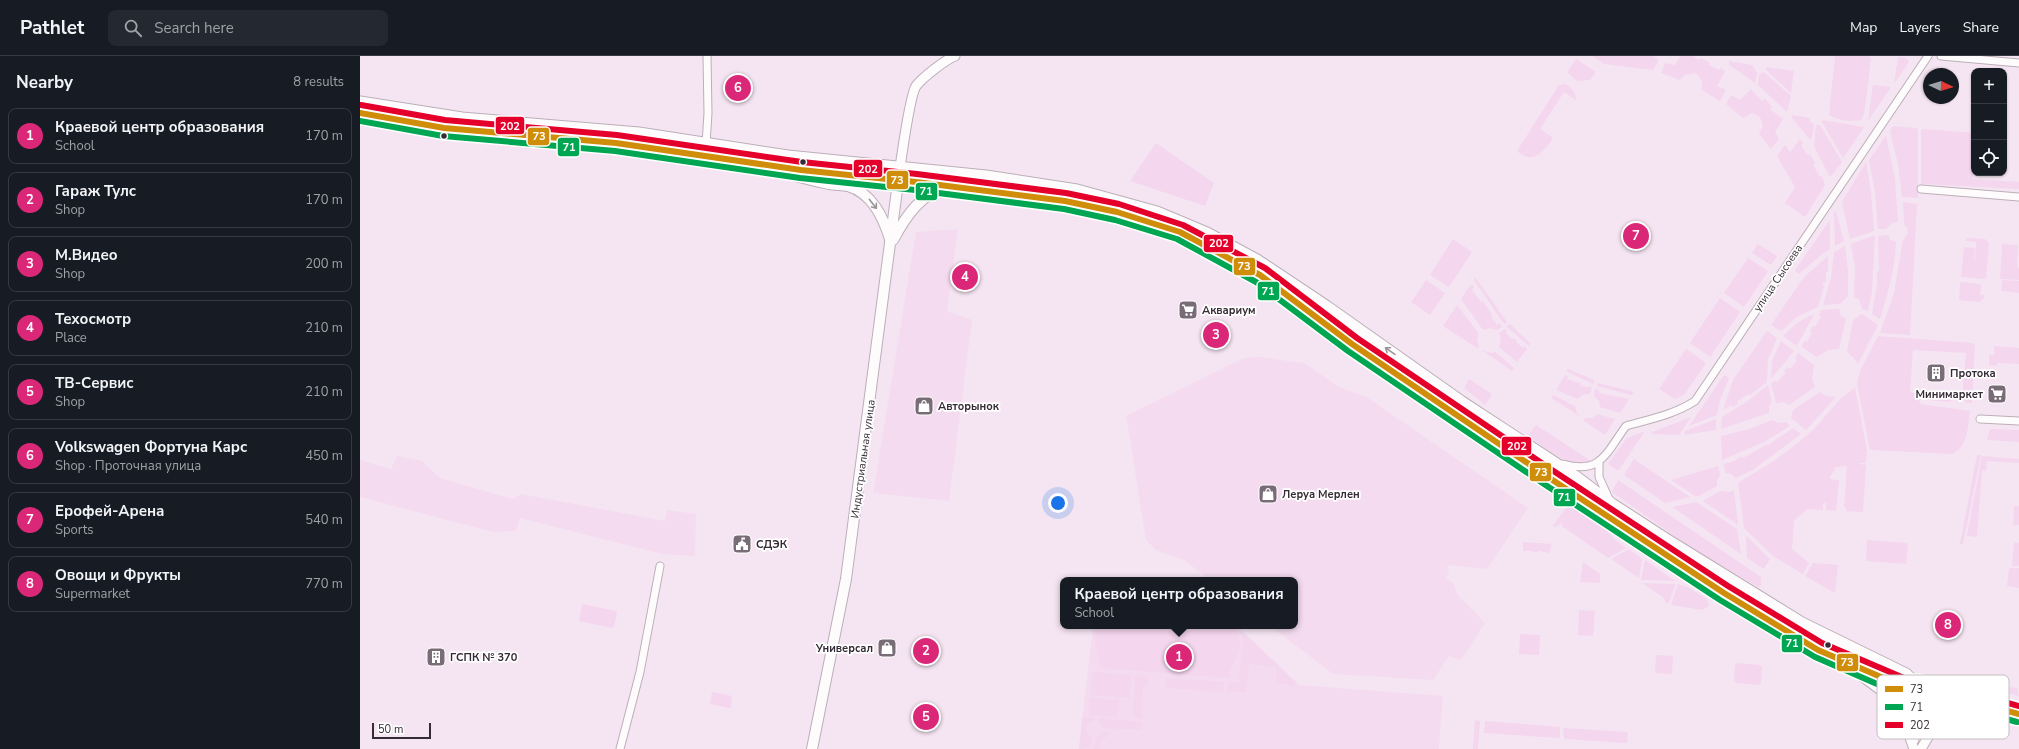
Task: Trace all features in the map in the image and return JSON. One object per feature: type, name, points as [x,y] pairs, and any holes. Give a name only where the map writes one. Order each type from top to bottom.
[{"type":"main road","points":[[360,102],[462,118],[599,129],[788,156],[986,176],[1077,190],[1132,204],[1182,221],[1257,260],[1326,306],[1462,402],[1575,476],[1612,504],[1802,624],[1907,675]]},
{"type":"main road","points":[[360,113],[444,128],[616,143],[759,165],[931,183],[1065,201],[1117,212],[1180,232],[1210,247],[1260,276],[1371,357],[1724,593],[1829,655],[1877,675]]},
{"type":"main road","points":[[759,165],[787,174],[848,186],[861,192],[870,200],[877,210],[884,222],[891,243]]},
{"type":"main road","name":"Индустриальная улица","points":[[812,749],[846,579],[900,167]]},
{"type":"main road","points":[[891,243],[910,214],[931,193],[948,186],[978,189]]},
{"type":"main road","points":[[2009,711],[2019,714]]},
{"type":"street","points":[[706,144],[708,113],[707,56]]},
{"type":"street","points":[[900,167],[903,142],[916,87],[941,65],[955,56]]},
{"type":"street","name":"улица Сысоева","points":[[1599,463],[1626,426],[1654,420],[1683,408],[1694,401],[1928,56]]},
{"type":"street","points":[[1941,56],[2019,63]]},
{"type":"street","points":[[1921,189],[2019,197]]},
{"type":"street","points":[[1980,419],[2019,421]]},
{"type":"street","points":[[1551,461],[1574,467],[1587,468],[1599,463],[1599,477],[1612,504]]},
{"type":"street","points":[[620,749],[640,672],[660,566]]},
{"type":"street","points":[[1829,655],[1850,667],[1877,687]]},
{"type":"street","points":[[1911,739],[1915,749]]},
{"type":"street","points":[[1914,739],[1915,749]]},
{"type":"street","points":[[1921,749],[1927,739]]},
{"type":"shaded area","points":[[1593,56],[1653,56],[1659,60],[1653,70],[1604,64]]},
{"type":"shaded area","points":[[1681,56],[1693,56],[1699,60],[1701,58],[1709,62],[1709,65],[1719,70],[1721,68],[1725,71],[1717,86],[1726,90],[1720,101],[1702,90],[1702,81],[1696,73],[1684,75],[1680,80],[1661,73],[1665,63],[1675,65]]},
{"type":"shaded area","points":[[1835,56],[1869,56],[1871,59],[1864,115],[1861,120],[1845,120],[1829,115]]},
{"type":"shaded area","points":[[1898,57],[1906,58],[1909,62],[1894,84]]},
{"type":"shaded area","points":[[1576,59],[1596,72],[1590,80],[1577,81],[1567,72]]},
{"type":"shaded area","points":[[1729,61],[1752,65],[1757,73],[1755,83],[1729,65]]},
{"type":"shaded area","points":[[1766,67],[1794,71],[1791,93],[1766,70]]},
{"type":"shaded area","points":[[1764,72],[1791,96],[1787,112],[1758,85],[1759,74]]},
{"type":"shaded area","points":[[1564,84],[1573,90],[1576,100],[1564,92],[1540,129],[1553,138],[1546,148],[1538,155],[1528,157],[1523,155],[1517,151],[1559,85]]},
{"type":"shaded area","points":[[1873,85],[1891,87],[1868,121]]},
{"type":"shaded area","points":[[1751,89],[1762,101],[1765,99],[1772,107],[1770,109],[1783,119],[1775,132],[1779,139],[1771,149],[1759,134],[1763,126],[1760,117],[1752,113],[1743,118],[1726,104],[1731,95],[1740,100]]},
{"type":"shaded area","points":[[1792,115],[1810,118],[1810,121],[1814,125],[1811,141],[1792,118]]},
{"type":"shaded area","points":[[1822,120],[1864,127],[1843,158],[1822,122]]},
{"type":"shaded area","points":[[1816,125],[1820,125],[1842,162],[1830,177],[1814,146]]},
{"type":"shaded area","points":[[1893,126],[1916,128],[1918,130],[1918,198],[1902,197],[1898,164],[1890,131]]},
{"type":"shaded area","points":[[1923,129],[1971,133],[1971,176],[1973,176],[1973,179],[2019,182],[2019,189],[1924,184],[1921,187],[1921,131]]},
{"type":"shaded area","points":[[1886,136],[1895,179],[1898,222],[1892,223],[1886,229],[1878,229],[1875,192],[1869,160]]},
{"type":"shaded area","points":[[1800,139],[1803,143],[1801,145],[1808,156],[1810,154],[1815,163],[1813,165],[1820,177],[1822,176],[1825,185],[1805,217],[1785,203],[1795,187],[1777,156],[1785,145],[1790,152]]},
{"type":"shaded area","points":[[1156,143],[1214,183],[1205,206],[1130,181]]},
{"type":"shaded area","points":[[1866,162],[1871,191],[1874,231],[1850,239],[1842,202]]},
{"type":"shaded area","points":[[1903,202],[1917,204],[1910,335],[1880,333],[1894,293],[1903,240],[1908,233],[1907,227],[1904,224]]},
{"type":"shaded area","points":[[1836,211],[1844,241],[1835,246],[1834,213]]},
{"type":"shaded area","points":[[1830,220],[1830,249],[1799,274],[1795,270]]},
{"type":"shaded area","name":"Авторынок","points":[[958,229],[947,311],[972,320],[949,501],[873,493],[916,232]]},
{"type":"shaded area","points":[[1875,235],[1872,292],[1868,311],[1862,309],[1859,299],[1854,297],[1855,268],[1851,244]]},
{"type":"shaded area","points":[[1888,235],[1890,240],[1896,241],[1891,281],[1880,319],[1872,314],[1877,285],[1877,271],[1879,271],[1878,236]]},
{"type":"shaded area","points":[[1966,238],[1985,239],[1989,243],[1986,279],[1961,277],[1964,247],[1975,248],[1975,260],[1976,242],[1966,241]]},
{"type":"shaded area","points":[[1453,239],[1472,252],[1449,287],[1430,275]]},
{"type":"shaded area","points":[[1758,244],[1777,256],[1771,265],[1752,253]]},
{"type":"shaded area","points":[[2002,244],[2018,245],[2017,266],[2019,269],[2019,280],[2000,279]]},
{"type":"shaded area","points":[[1845,246],[1848,271],[1848,296],[1840,304],[1823,305],[1831,278],[1834,252]]},
{"type":"shaded area","points":[[1828,256],[1828,272],[1826,272],[1826,282],[1823,282],[1824,286],[1818,307],[1798,316],[1781,331],[1771,325],[1804,277]]},
{"type":"shaded area","points":[[1748,258],[1768,271],[1744,307],[1724,293]]},
{"type":"shaded area","points":[[1475,277],[1507,322],[1504,324],[1474,280]]},
{"type":"shaded area","points":[[1426,280],[1445,293],[1430,315],[1411,302]]},
{"type":"shaded area","points":[[2002,280],[2019,281],[2019,293],[2001,291]]},
{"type":"shaded area","points":[[1960,282],[1981,284],[1980,298],[1981,295],[1984,295],[1984,298],[1979,302],[1959,300]]},
{"type":"shaded area","points":[[1471,284],[1474,287],[1472,290],[1481,302],[1483,301],[1497,325],[1500,323],[1502,327],[1497,330],[1490,328],[1483,330],[1461,299]]},
{"type":"shaded area","points":[[1720,298],[1740,312],[1710,357],[1690,343]]},
{"type":"shaded area","points":[[1457,305],[1479,334],[1477,339],[1479,347],[1477,348],[1443,326]]},
{"type":"shaded area","points":[[1839,309],[1841,316],[1846,319],[1839,349],[1828,350],[1817,357],[1802,347],[1804,341],[1807,342],[1812,333],[1810,331],[1813,326],[1815,327],[1821,317],[1819,315],[1821,310]]},
{"type":"shaded area","points":[[1814,314],[1797,346],[1783,336],[1798,322]]},
{"type":"shaded area","points":[[1862,314],[1878,325],[1858,364],[1847,352],[1853,320]]},
{"type":"shaded area","points":[[1510,324],[1530,343],[1529,346],[1506,326]]},
{"type":"shaded area","points":[[1505,329],[1507,331],[1505,332],[1512,339],[1513,338],[1517,341],[1516,342],[1523,348],[1524,346],[1527,349],[1517,362],[1499,347],[1501,341],[1499,333]]},
{"type":"shaded area","points":[[1767,331],[1777,338],[1768,359],[1767,382],[1750,395],[1748,394],[1737,401],[1738,404],[1732,407],[1731,405],[1723,410],[1733,380]]},
{"type":"shaded area","points":[[1878,336],[1973,343],[1975,345],[1972,403],[1967,403],[1962,398],[1966,353],[1913,350],[1910,392],[1915,393],[1921,404],[1970,411],[1968,430],[1964,441],[1957,451],[1952,454],[1870,450],[1857,384],[1860,371]]},
{"type":"shaded area","points":[[1781,341],[1794,351],[1771,379],[1772,361]]},
{"type":"shaded area","points":[[1994,346],[2019,348],[2019,364],[1997,363],[1997,366],[1989,365],[1989,355],[1994,355]]},
{"type":"shaded area","points":[[1686,349],[1706,363],[1684,395],[1675,399],[1659,389]]},
{"type":"shaded area","points":[[1482,350],[1491,353],[1495,352],[1514,368],[1512,371]]},
{"type":"shaded area","points":[[1798,353],[1814,365],[1812,379],[1815,387],[1789,405],[1784,402],[1776,403],[1771,384],[1775,380],[1777,382],[1786,373],[1784,371],[1788,367],[1790,369],[1797,360],[1795,358]]},
{"type":"shaded area","points":[[1259,357],[1304,363],[1339,387],[1368,398],[1528,508],[1487,569],[1447,565],[1449,572],[1446,578],[1453,583],[1458,595],[1485,623],[1461,660],[1449,656],[1433,680],[1333,674],[1274,629],[1298,629],[1298,577],[1206,577],[1184,560],[1157,551],[1146,540],[1126,416],[1244,358]]},
{"type":"shaded area","points":[[1568,369],[1594,380],[1593,384],[1566,371]]},
{"type":"shaded area","points":[[1565,375],[1568,377],[1567,379],[1574,381],[1573,382],[1581,383],[1580,386],[1592,387],[1590,394],[1582,395],[1578,399],[1556,390]]},
{"type":"shaded area","points":[[1724,375],[1729,378],[1720,400],[1717,415],[1689,426]]},
{"type":"shaded area","points":[[1469,379],[1492,394],[1485,405],[1464,388]]},
{"type":"shaded area","points":[[1598,383],[1634,392],[1631,395],[1597,386]]},
{"type":"shaded area","points":[[1768,385],[1772,402],[1769,406],[1769,413],[1721,429],[1722,417],[1748,401]]},
{"type":"shaded area","points":[[1855,388],[1867,450],[1866,463],[1859,464],[1866,465],[1863,512],[1846,511],[1846,508],[1844,507],[1847,466],[1836,467],[1829,479],[1839,480],[1836,511],[1826,510],[1826,503],[1823,503],[1823,510],[1807,509],[1794,521],[1792,549],[1809,563],[1803,574],[1773,556],[1744,528],[1738,483],[1775,460],[1799,442],[1814,429],[1842,397]]},
{"type":"shaded area","points":[[1595,389],[1599,390],[1599,393],[1629,399],[1620,413],[1600,407],[1599,401],[1594,396]]},
{"type":"shaded area","points":[[1820,392],[1826,396],[1836,397],[1806,430],[1791,418],[1793,410]]},
{"type":"shaded area","points":[[1924,393],[1953,395],[1953,399],[1950,402],[1928,400],[1924,398]]},
{"type":"shaded area","points":[[1553,395],[1575,406],[1577,413],[1581,417],[1551,398]]},
{"type":"shaded area","points":[[1597,414],[1615,419],[1605,435],[1584,421],[1585,418],[1593,418]]},
{"type":"shaded area","points":[[1691,417],[1679,435],[1651,434],[1652,432]]},
{"type":"shaded area","points":[[1716,419],[1716,430],[1684,435],[1685,431]]},
{"type":"shaded area","points":[[1773,420],[1778,423],[1786,422],[1790,426],[1764,442],[1722,460],[1721,436],[1749,429]]},
{"type":"shaded area","points":[[1536,425],[1591,461],[1590,463],[1574,463],[1566,460],[1528,436]]},
{"type":"shaded area","points":[[1793,428],[1801,434],[1753,470],[1735,478],[1731,474],[1725,473],[1724,464],[1734,461],[1742,456],[1743,458],[1767,444],[1768,445]]},
{"type":"shaded area","points":[[1990,429],[2019,430],[2019,442],[1987,440]]},
{"type":"shaded area","points":[[1645,431],[1618,471],[1608,464],[1627,438]]},
{"type":"shaded area","points":[[1977,455],[1981,455],[1963,544],[1960,544]]},
{"type":"shaded area","points":[[397,456],[422,461],[440,478],[513,499],[521,494],[665,521],[667,510],[696,514],[695,556],[662,554],[520,518],[516,531],[493,532],[360,497],[360,460],[391,469]]},
{"type":"shaded area","points":[[1982,456],[2019,459],[2019,463],[1987,461],[1986,471],[1982,470],[1977,537],[1967,536]]},
{"type":"shaded area","points":[[1634,459],[1690,497],[1665,503],[1624,475]]},
{"type":"shaded area","points":[[1718,466],[1720,475],[1717,480],[1717,486],[1699,496],[1695,496],[1671,480]]},
{"type":"shaded area","points":[[1618,480],[1761,577],[1761,586],[1758,587],[1696,551],[1612,492]]},
{"type":"shaded area","points":[[1734,490],[1738,525],[1703,501],[1720,491],[1730,492]]},
{"type":"shaded area","points":[[1570,502],[1602,524],[1614,539],[1626,548],[1608,558],[1562,526],[1562,523],[1556,527],[1553,526]]},
{"type":"shaded area","points":[[1696,502],[1737,529],[1741,554],[1672,507]]},
{"type":"shaded area","points":[[2014,506],[2019,506],[2019,525],[2013,525]]},
{"type":"shaded area","points":[[1746,536],[1770,559],[1764,569],[1747,558]]},
{"type":"shaded area","points":[[1867,540],[1908,543],[1906,564],[1866,561]]},
{"type":"shaded area","points":[[1523,542],[1551,544],[1550,553],[1523,551]]},
{"type":"shaded area","points":[[2014,542],[2019,543],[2019,566],[2012,566]]},
{"type":"shaded area","points":[[1629,549],[1642,559],[1639,578],[1611,559]]},
{"type":"shaded area","points":[[1645,560],[1675,581],[1641,580]]},
{"type":"shaded area","points":[[1583,562],[1600,574],[1600,583],[1580,582]]},
{"type":"shaded area","points":[[1813,563],[1838,565],[1835,593],[1805,576]]},
{"type":"shaded area","points":[[2009,568],[2019,568],[2019,588],[2007,586]]},
{"type":"shaded area","points":[[1642,583],[1676,584],[1669,602],[1666,604],[1664,598]]},
{"type":"shaded area","points":[[1678,584],[1687,587],[1707,599],[1709,606],[1702,610],[1671,605]]},
{"type":"shaded area","points":[[582,604],[616,611],[614,627],[612,628],[579,621]]},
{"type":"shaded area","points":[[1579,610],[1595,611],[1593,636],[1578,635]]},
{"type":"shaded area","points":[[1093,629],[1239,629],[1299,685],[1443,696],[1439,749],[1079,749]]},
{"type":"shaded area","points":[[1096,629],[1235,629],[1240,641],[1240,647],[1230,671],[1229,678],[1100,668],[1095,642]]},
{"type":"shaded area","points":[[1243,632],[1296,682],[1294,686],[1289,687],[1289,684],[1276,683],[1276,667],[1249,664],[1246,692],[1227,692],[1228,682],[1239,683]]},
{"type":"shaded area","points":[[1520,634],[1540,635],[1539,655],[1519,654]]},
{"type":"shaded area","points":[[1656,655],[1673,656],[1672,674],[1655,673]]},
{"type":"shaded area","points":[[1738,663],[1760,665],[1762,667],[1761,683],[1758,685],[1736,683],[1734,681],[1735,665]]},
{"type":"shaded area","points":[[1092,672],[1131,675],[1130,698],[1091,695]]},
{"type":"shaded area","points":[[1135,675],[1148,676],[1147,686],[1143,686],[1142,718],[1133,717]]},
{"type":"shaded area","points":[[1166,678],[1224,682],[1223,692],[1166,688]]},
{"type":"shaded area","points":[[2009,687],[2017,688],[2019,696],[2009,694]]},
{"type":"shaded area","points":[[712,692],[732,696],[731,707],[729,708],[710,704]]},
{"type":"shaded area","points":[[1090,698],[1119,700],[1117,717],[1089,715]]},
{"type":"shaded area","points":[[1082,718],[1095,718],[1095,721],[1089,723],[1086,727],[1087,733],[1092,737],[1090,747],[1079,749]]},
{"type":"shaded area","points":[[1099,718],[1142,722],[1141,730],[1103,728],[1099,722]]},
{"type":"shaded area","points":[[1475,720],[1480,721],[1478,749],[1473,749]]},
{"type":"shaded area","points":[[1485,721],[1560,727],[1560,737],[1484,733]]},
{"type":"shaded area","points":[[1563,729],[1626,732],[1628,734],[1627,743],[1564,739]]},
{"type":"shaded area","points":[[1102,732],[1110,733],[1102,741],[1099,749],[1094,749],[1096,738]]},
{"type":"transit line","name":"202","points":[[361,105],[445,120],[617,135],[802,162],[917,174],[1066,193],[1119,204],[1183,225],[1265,268],[1357,338],[1552,470],[1728,586],[1822,643],[1897,675]]},
{"type":"transit line","name":"73","points":[[360,113],[444,128],[616,143],[801,170],[916,182],[1065,201],[1117,212],[1180,232],[1260,275],[1352,344],[1548,477],[1724,593],[1818,650],[1877,675]]},
{"type":"transit line","name":"71","points":[[360,121],[443,136],[615,151],[800,178],[915,190],[1064,209],[1115,220],[1177,239],[1256,282],[1348,351],[1544,484],[1720,600],[1815,657],[1877,684]]},
{"type":"transit line","name":"202","points":[[2009,703],[2019,706]]},
{"type":"transit line","name":"73","points":[[2009,711],[2019,714]]},
{"type":"transit line","name":"71","points":[[2009,720],[2017,722]]},
{"type":"place","name":"Volkswagen Фортуна Карс","points":[[738,88]]},
{"type":"place","name":"Ерофей-Арена","points":[[1636,236]]},
{"type":"place","name":"Техосмотр","points":[[965,277]]},
{"type":"place","name":"Аквариум","points":[[1188,310]]},
{"type":"place","name":"М.Видео","points":[[1216,335]]},
{"type":"place","name":"Протока","points":[[1936,373]]},
{"type":"place","name":"Минимаркет","points":[[1997,394]]},
{"type":"place","name":"Авторынок","points":[[924,406]]},
{"type":"place","name":"Леруа Мерлен","points":[[1268,494]]},
{"type":"place","name":"СДЭК","points":[[742,544]]},
{"type":"place","name":"Овощи и Фрукты","points":[[1948,625]]},
{"type":"place","name":"Универсал","points":[[887,648]]},
{"type":"place","name":"Гараж Тулс","points":[[926,651]]},
{"type":"place","name":"ГСПК № 370","points":[[436,657]]},
{"type":"place","name":"Краевой центр образования","points":[[1179,657]]},
{"type":"place","name":"ТВ-Сервис","points":[[926,717]]}]
